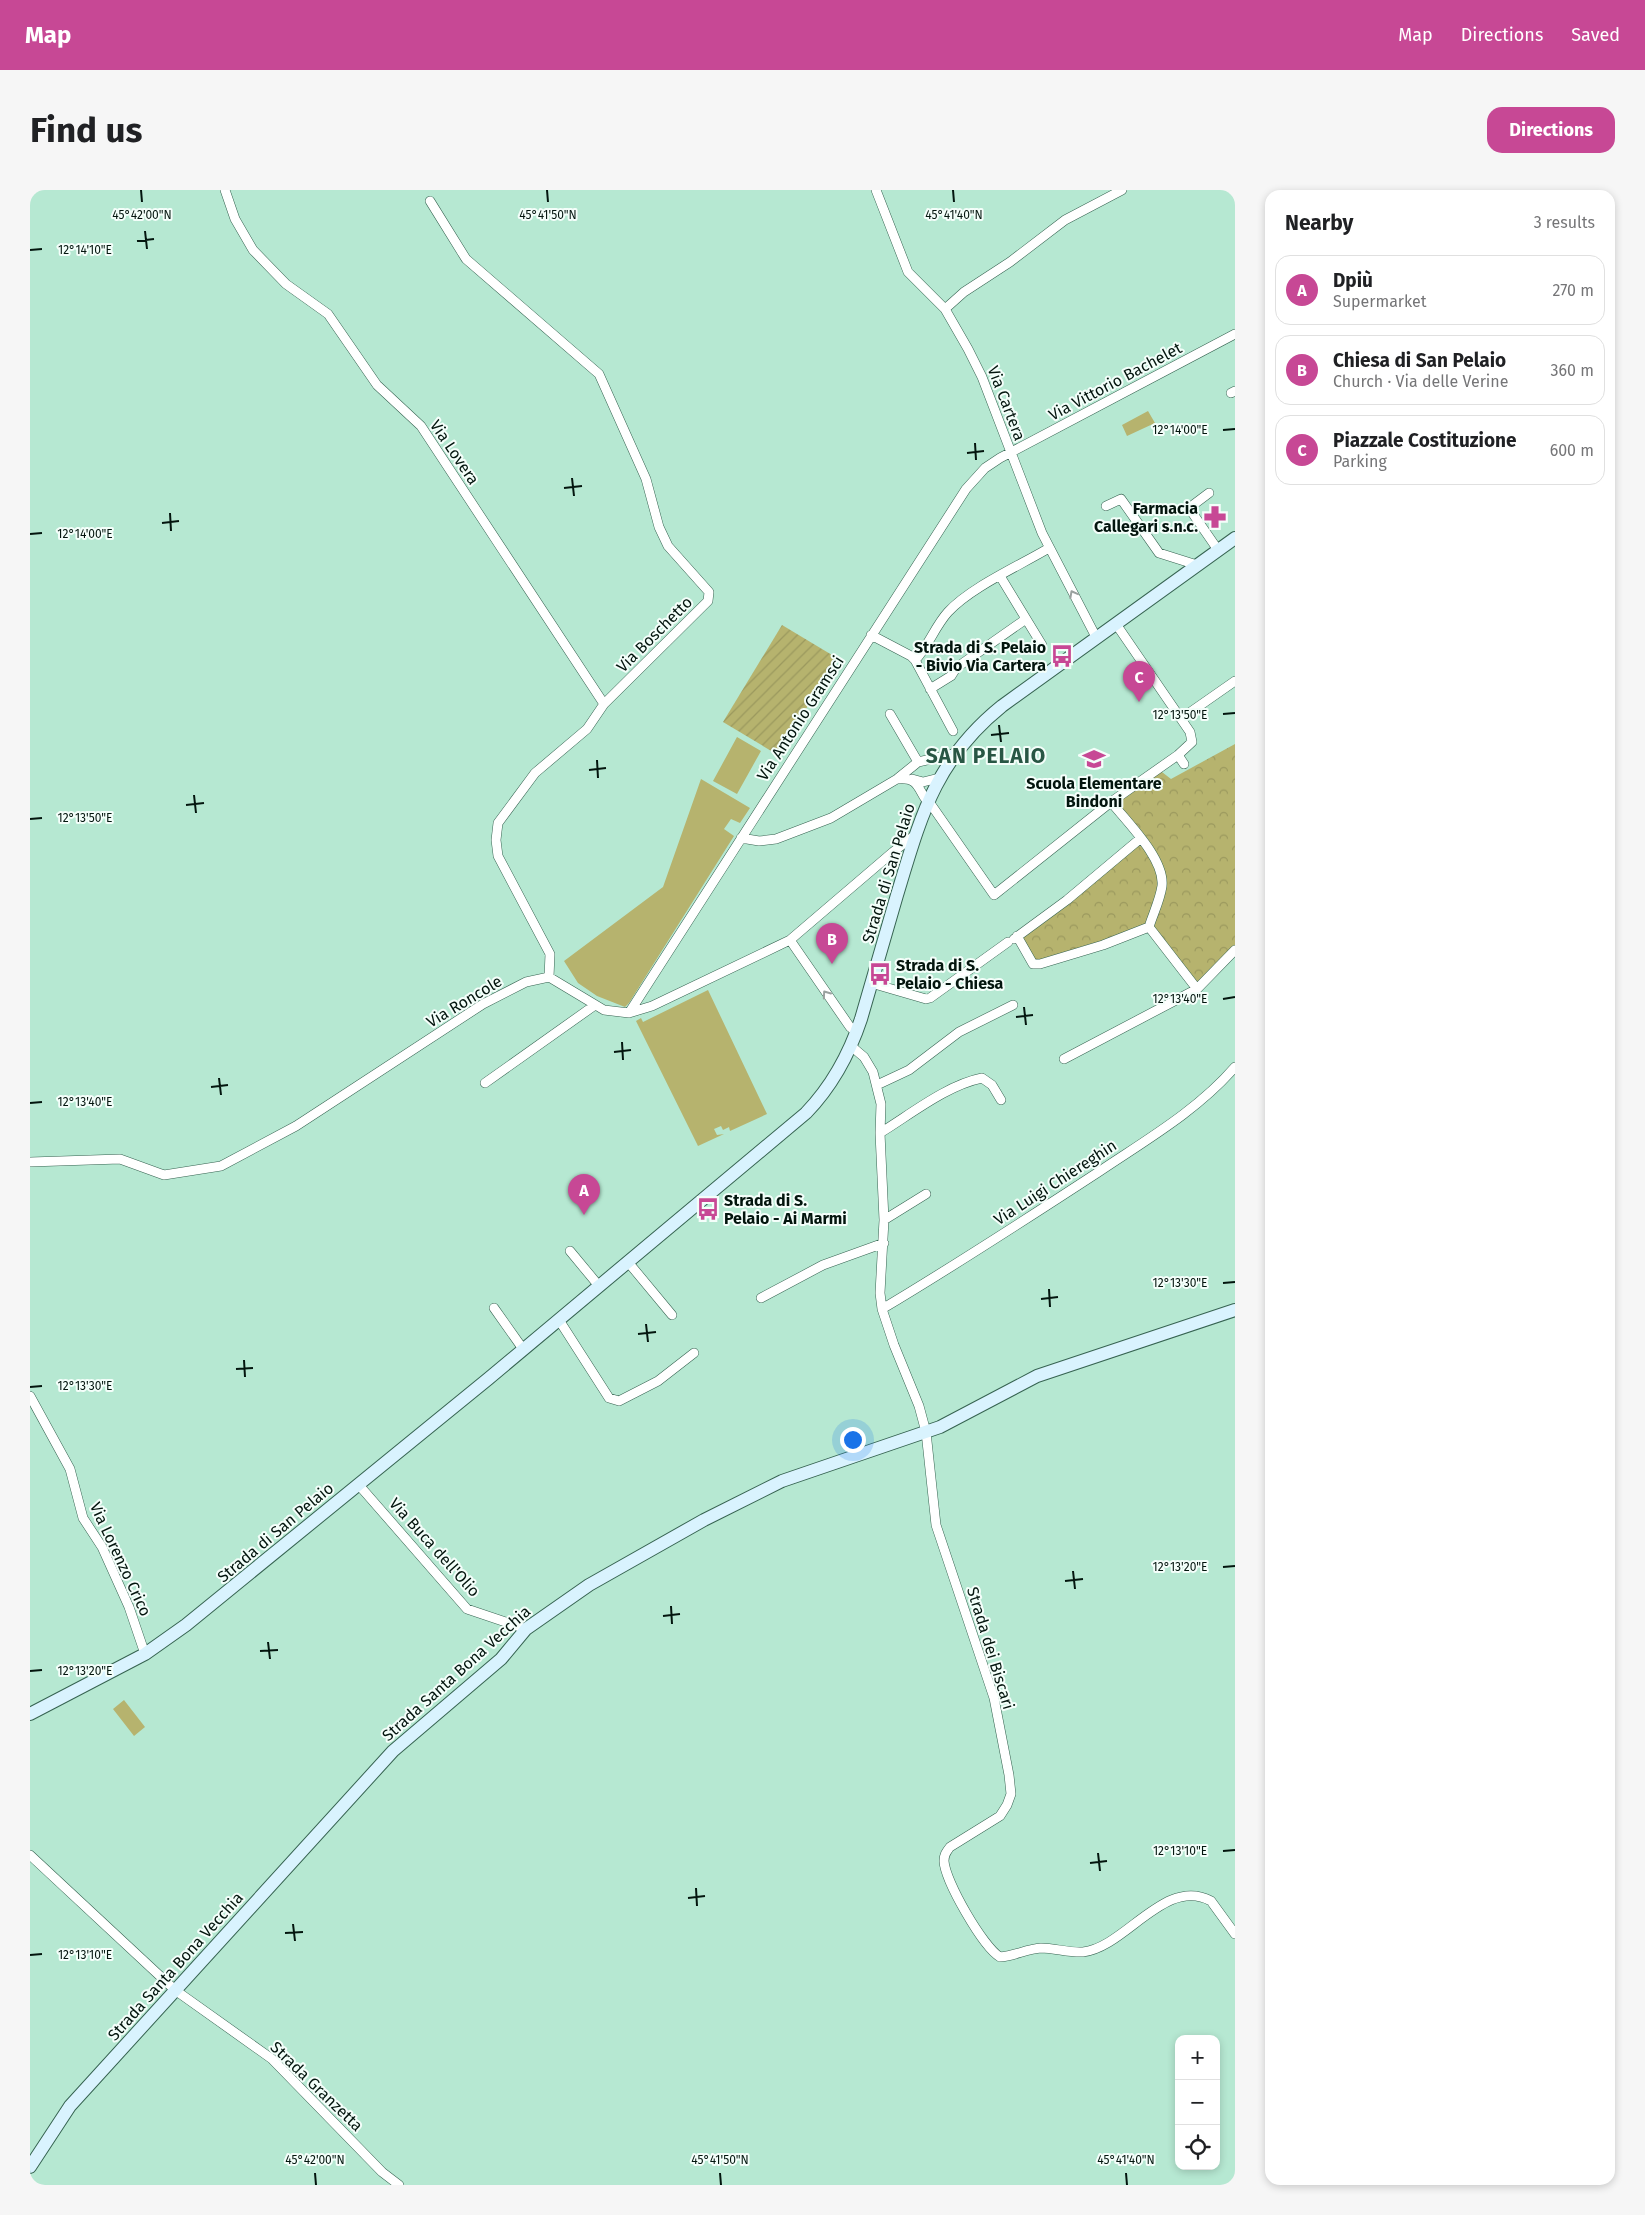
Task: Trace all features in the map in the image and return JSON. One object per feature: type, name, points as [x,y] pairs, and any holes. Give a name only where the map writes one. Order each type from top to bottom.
[{"type":"main road","name":"Strada di San Pelaio","points":[[30,1714],[145,1654],[211,1606],[806,1114],[823,1095],[836,1076],[851,1046],[915,836],[927,802],[954,754],[988,718],[1096,637],[1235,538]]},
{"type":"main road","name":"Strada Santa Bona Vecchia","points":[[30,2168],[70,2106],[393,1751],[501,1659],[526,1630],[590,1585],[704,1520],[782,1480],[940,1427],[1037,1376],[1235,1310]]},
{"type":"street","name":"Via Lovera","points":[[225,190],[235,219],[254,250],[286,284],[328,314],[377,385],[421,426],[604,704]]},
{"type":"street","name":"Via Cartera","points":[[876,190],[908,272],[944,309],[968,348],[982,377],[1010,454],[1050,548],[1096,637]]},
{"type":"street","points":[[944,309],[964,292],[1010,262],[1066,220],[1122,190]]},
{"type":"street","name":"Via Boschetto","points":[[430,201],[466,260],[599,374],[646,479],[659,527],[668,546],[709,592],[708,601],[604,704],[587,729],[535,773],[498,824],[496,840],[498,856],[550,954],[549,977]]},
{"type":"street","name":"Via Vittorio Bachelet","points":[[1010,454],[1235,334]]},
{"type":"street","name":"Via Antonio Gramsci","points":[[630,1013],[966,488],[985,468],[1010,454]]},
{"type":"street","points":[[1209,493],[1189,508],[1218,550]]},
{"type":"street","points":[[1106,506],[1121,499],[1159,553],[1197,566]]},
{"type":"street","points":[[914,660],[948,612],[962,599],[1050,548]]},
{"type":"street","points":[[1000,576],[1042,645]]},
{"type":"street","points":[[930,689],[951,676],[956,668],[1026,619]]},
{"type":"street","points":[[911,779],[918,786],[927,802],[932,806],[994,895],[1112,802],[1178,755],[1192,742],[1190,732],[1182,718],[1116,624]]},
{"type":"street","points":[[871,635],[911,656],[953,731]]},
{"type":"street","points":[[1182,718],[1235,681]]},
{"type":"street","points":[[890,714],[918,762]]},
{"type":"street","points":[[741,838],[759,841],[776,839],[831,818],[897,779],[918,762],[954,754]]},
{"type":"street","points":[[1178,755],[1184,764]]},
{"type":"street","points":[[897,779],[911,779],[924,782],[939,778]]},
{"type":"street","points":[[1112,802],[1140,838],[1161,872],[1162,886],[1149,927]]},
{"type":"street","points":[[549,977],[604,1010],[630,1013],[652,1006],[790,940],[893,852],[915,836]]},
{"type":"street","points":[[871,983],[926,999],[930,998],[1067,900],[1140,838]]},
{"type":"street","points":[[893,852],[909,856]]},
{"type":"street","points":[[1013,939],[1033,964],[1040,964],[1103,945],[1149,927]]},
{"type":"street","points":[[1149,927],[1197,989]]},
{"type":"street","points":[[790,940],[850,1027],[856,1032]]},
{"type":"street","points":[[1064,1059],[1197,989],[1235,950]]},
{"type":"street","name":"Via Roncole","points":[[30,1162],[120,1159],[164,1175],[221,1166],[296,1126],[483,1004],[526,982],[549,977]]},
{"type":"street","points":[[485,1083],[595,1005]]},
{"type":"street","points":[[877,1085],[909,1070],[959,1032],[1013,1005]]},
{"type":"street","name":"Strada dei Biscari","points":[[851,1046],[864,1058],[877,1085],[881,1104],[880,1132],[884,1220],[880,1293],[882,1309],[894,1345],[919,1406],[926,1432],[936,1525],[994,1698],[1009,1775],[1011,1794],[1000,1816],[950,1847],[944,1854],[944,1863],[963,1910],[992,1953],[1000,1957],[1040,1948],[1083,1952],[1100,1946],[1171,1899],[1188,1895],[1211,1901],[1235,1934]]},
{"type":"street","name":"Via Luigi Chiereghin","points":[[882,1309],[966,1259],[1176,1120],[1225,1079],[1235,1067]]},
{"type":"street","points":[[880,1132],[947,1092],[974,1080],[982,1078],[992,1085],[1001,1100]]},
{"type":"street","points":[[884,1220],[926,1194]]},
{"type":"street","points":[[761,1298],[823,1265],[884,1243]]},
{"type":"street","points":[[570,1251],[599,1286]]},
{"type":"street","points":[[628,1262],[672,1316]]},
{"type":"street","points":[[494,1308],[523,1349]]},
{"type":"street","points":[[559,1320],[609,1398],[619,1401],[658,1381],[694,1353]]},
{"type":"street","name":"Via Lorenzo Crico","points":[[30,1396],[70,1469],[83,1518],[106,1556],[129,1607],[145,1654]]},
{"type":"street","name":"Via Buca dell'Olio","points":[[358,1484],[467,1609],[526,1630]]},
{"type":"street","name":"Strada Granzetta","points":[[30,1855],[175,1990],[272,2059],[382,2172],[398,2185]]},
{"type":"green space","points":[[1148,411],[1155,423],[1127,436],[1122,425]]},
{"type":"green space","points":[[782,625],[837,658],[778,755],[723,722]]},
{"type":"green space","points":[[737,737],[761,751],[737,794],[713,781]]},
{"type":"green space","points":[[1235,744],[1235,946],[1197,989],[1149,927],[1033,964],[1017,936],[1139,839],[1111,802],[1158,769],[1171,779]]},
{"type":"green space","points":[[701,779],[750,808],[740,823],[731,819],[724,829],[734,836],[629,1003],[625,1007],[597,996],[578,983],[564,961],[663,887]]},
{"type":"green space","points":[[708,990],[767,1114],[730,1131],[729,1127],[723,1130],[721,1126],[714,1129],[717,1135],[724,1134],[698,1146],[636,1021],[641,1018],[643,1022]]},
{"type":"green space","points":[[124,1700],[145,1727],[134,1736],[113,1709]]},
{"type":"place","name":"Farmacia Callegari s.n.c.","points":[[1215,517]]},
{"type":"place","name":"Strada di S. Pelaio - Bivio Via Cartera","points":[[1062,656]]},
{"type":"place","name":"Piazzale Costituzione","points":[[1139,702]]},
{"type":"place","name":"Scuola Elementare Bindoni","points":[[1094,759]]},
{"type":"place","name":"Chiesa di San Pelaio","points":[[832,964]]},
{"type":"place","name":"Strada di S. Pelaio - Chiesa","points":[[880,974]]},
{"type":"place","name":"Strada di S. Pelaio - Ai Marmi","points":[[708,1209]]},
{"type":"place","name":"Dpiù","points":[[584,1215]]},
{"type":"district","name":"SAN PELAIO","points":[[986,756]]}]
